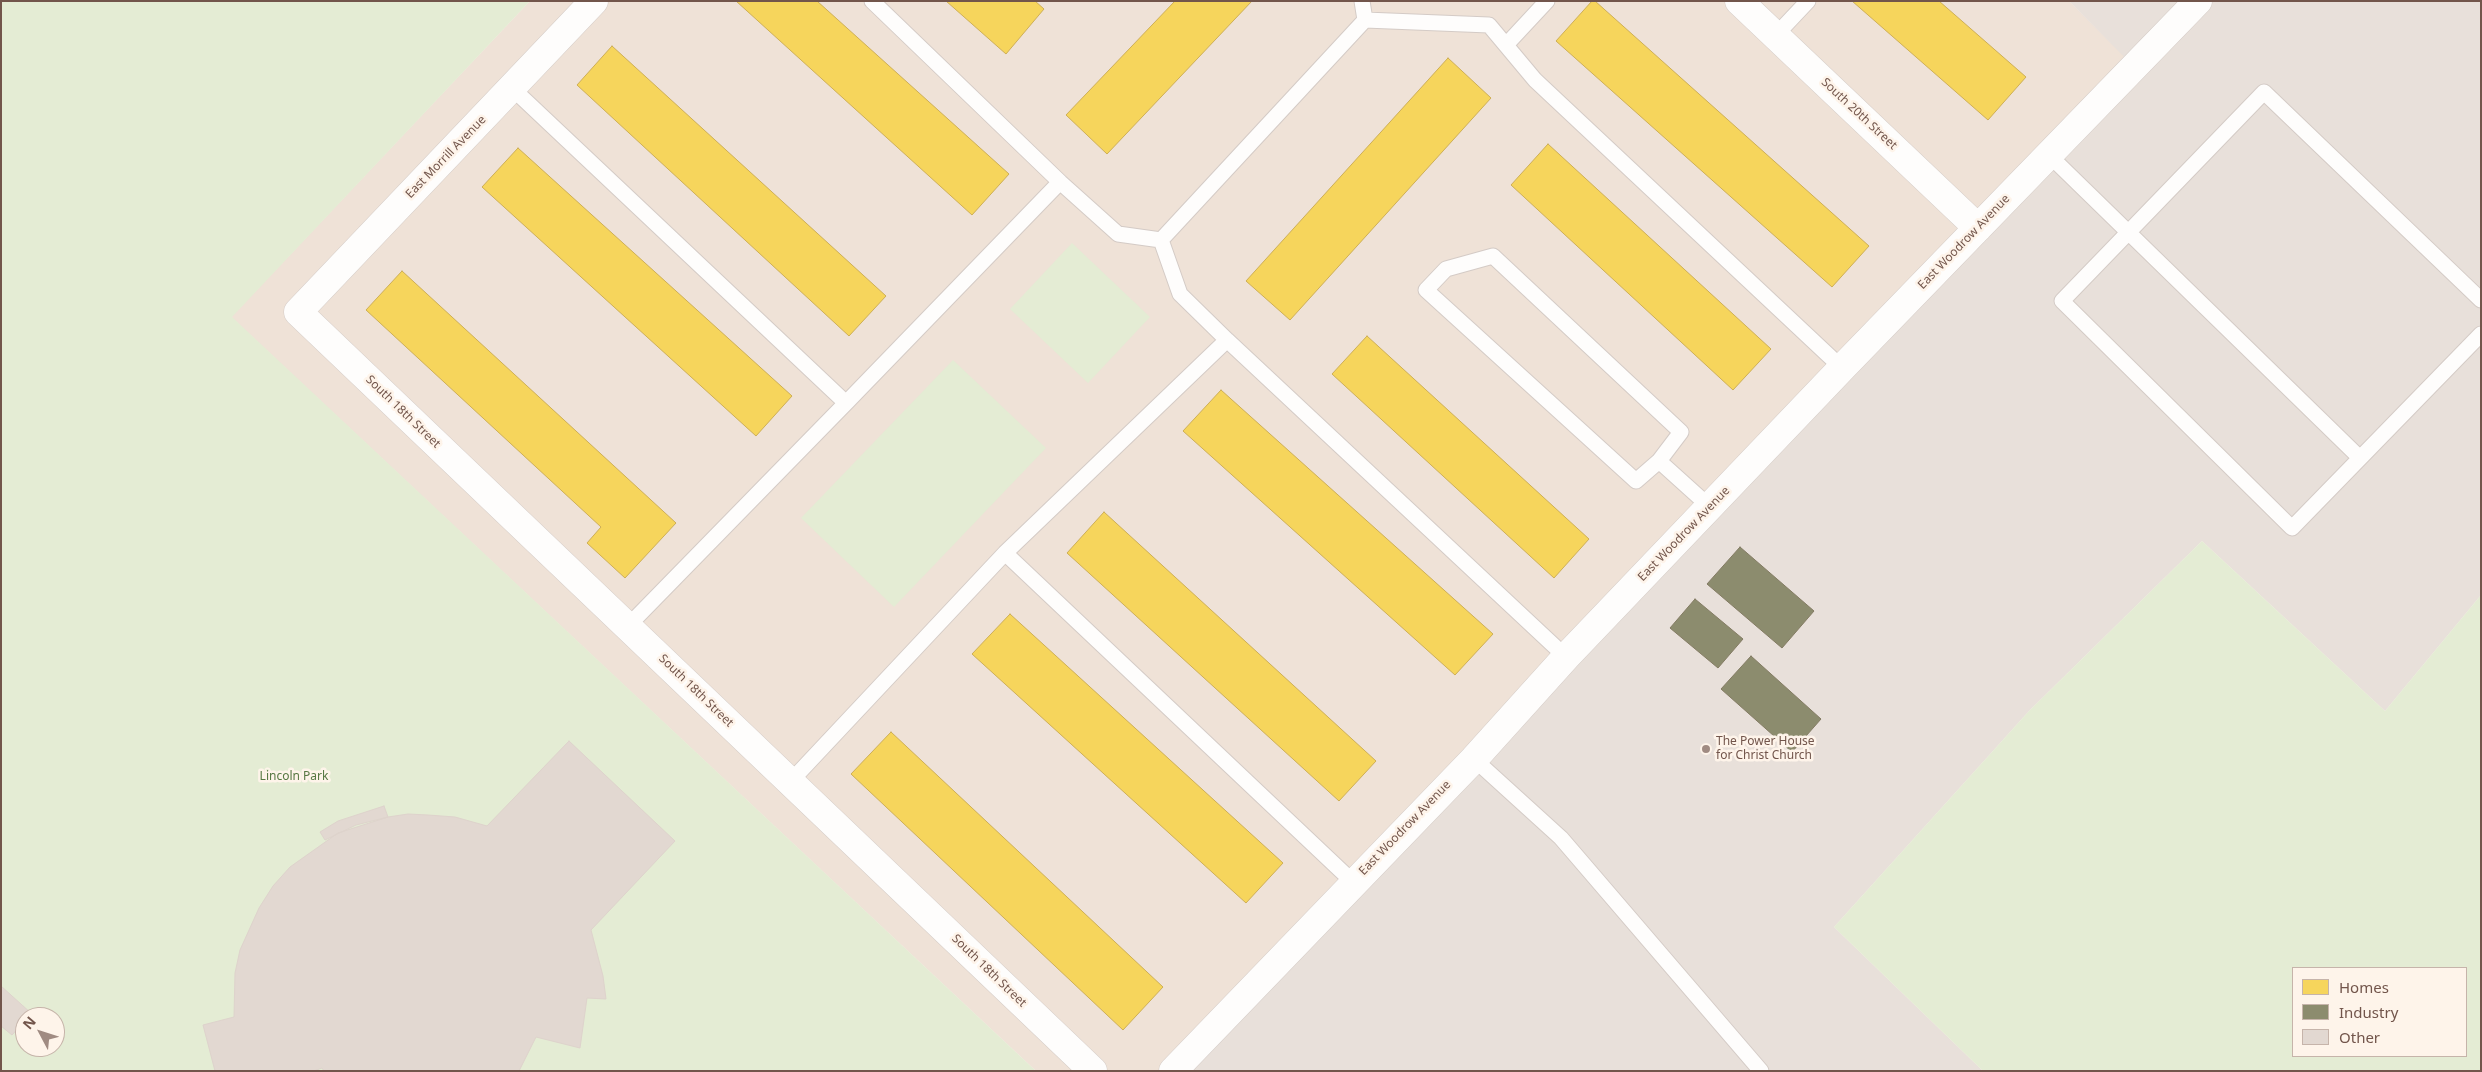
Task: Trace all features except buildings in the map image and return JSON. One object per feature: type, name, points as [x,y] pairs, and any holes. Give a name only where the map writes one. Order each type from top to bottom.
[{"type":"street","name":"East Morrill Avenue","points":[[298,312],[594,1]]},
{"type":"street","name":"South 20th Street","points":[[1739,1],[1978,228]]},
{"type":"street","name":"East Woodrow Avenue","points":[[1173,1071],[1474,758],[1566,657],[1842,368],[2198,1]]},
{"type":"street","name":"South 18th Street","points":[[298,312],[1093,1071]]},
{"type":"lane","points":[[872,1],[1060,182],[1118,234],[1161,240]]},
{"type":"lane","points":[[1362,1],[1365,20]]},
{"type":"lane","points":[[1506,45],[1547,1]]},
{"type":"lane","points":[[1775,36],[1808,1]]},
{"type":"lane","points":[[1161,240],[1365,20],[1489,25],[1535,80],[1842,368]]},
{"type":"lane","points":[[512,88],[846,404]]},
{"type":"lane","points":[[2481,300],[2264,92],[2129,234],[2062,301],[2292,528],[2481,334]]},
{"type":"lane","points":[[2048,155],[2360,458]]},
{"type":"lane","points":[[628,626],[1060,182]]},
{"type":"lane","points":[[1161,240],[1180,294],[1566,657]]},
{"type":"lane","points":[[1493,256],[1681,432],[1659,461],[1636,481],[1426,290],[1446,269],[1493,256]]},
{"type":"lane","points":[[790,781],[1005,553],[1227,340]]},
{"type":"lane","points":[[1659,461],[1710,507]]},
{"type":"lane","points":[[1005,553],[1353,882]]},
{"type":"lane","points":[[1474,758],[1561,838],[1761,1071]]},
{"type":"shaded area","points":[[530,1],[2069,1],[2134,66],[1183,1071],[1036,1071],[231,317]]},
{"type":"shaded area","points":[[2069,1],[2481,1],[2481,595],[2385,711],[2202,541],[2029,711],[1834,927],[1983,1071],[1183,1071],[2133,66]]},
{"type":"green space","name":"Lincoln Park","points":[[1,1],[530,1],[232,317],[1036,1071],[1,1071]]},
{"type":"green space","points":[[1072,243],[1150,317],[1088,383],[1010,309]]},
{"type":"green space","points":[[953,360],[1046,448],[894,607],[801,518]]},
{"type":"green space","points":[[2202,541],[2385,711],[2481,595],[2481,1071],[1983,1071],[1834,927],[2029,711]]},
{"type":"place","name":"The Power House for Christ Church","points":[[1706,749]]}]
